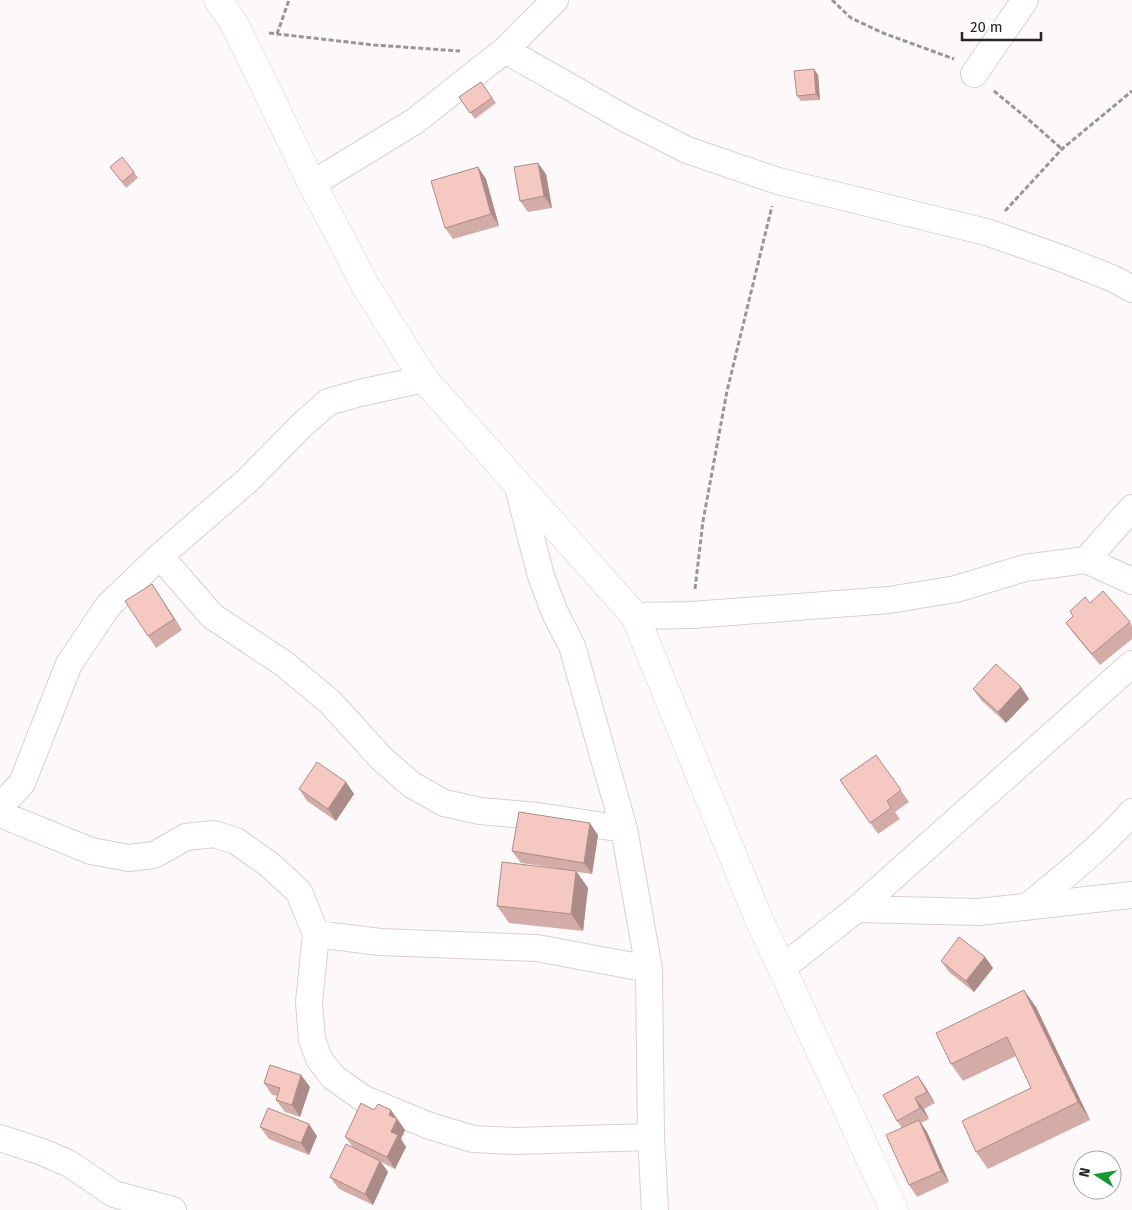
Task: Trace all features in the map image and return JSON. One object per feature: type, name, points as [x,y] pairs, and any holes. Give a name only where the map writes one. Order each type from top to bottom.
[{"type":"street","points":[[218,0],[235,25],[312,184],[367,288],[424,379],[634,616],[757,915],[894,1210]]},
{"type":"street","points":[[312,184],[415,121],[501,53],[554,0]]},
{"type":"street","points":[[974,74],[1025,0]]},
{"type":"street","points":[[501,53],[687,150],[778,181],[986,232],[1058,256],[1132,288]]},
{"type":"street","points":[[0,807],[22,783],[69,664],[108,606],[160,556],[248,480],[301,426],[328,402],[424,379]]},
{"type":"street","points":[[517,483],[541,576],[555,613],[572,646],[624,829],[649,969],[651,1137],[655,1210]]},
{"type":"street","points":[[1086,560],[1132,508]]},
{"type":"street","points":[[160,556],[212,616],[282,663],[330,702],[382,759],[412,784],[444,802],[480,812],[538,816],[624,829]]},
{"type":"street","points":[[634,616],[692,614],[889,600],[956,588],[1025,568],[1086,560],[1132,581]]},
{"type":"street","points":[[782,968],[857,909],[1132,664]]},
{"type":"street","points":[[1026,908],[1077,866],[1118,828],[1132,812]]},
{"type":"street","points":[[0,814],[91,851],[129,858],[154,855],[186,837],[214,834],[236,841],[270,865],[299,892],[316,934],[309,1002],[312,1039],[319,1059],[333,1077],[364,1099],[430,1126],[473,1139],[651,1137]]},
{"type":"street","points":[[857,909],[969,912],[1026,908],[1085,899],[1132,895]]},
{"type":"street","points":[[316,934],[380,942],[537,948],[649,969]]},
{"type":"street","points":[[0,1138],[68,1163],[114,1194],[173,1210]]},
{"type":"path","points":[[277,34],[289,0]]},
{"type":"path","points":[[235,25],[277,34],[501,53]]},
{"type":"path","points":[[986,232],[1062,149],[1132,91]]},
{"type":"path","points":[[692,614],[703,521],[727,391],[778,181]]},
{"type":"building","points":[[814,69],[816,94],[797,96],[794,71]]},
{"type":"building","points":[[481,82],[492,98],[470,113],[459,97]]},
{"type":"building","points":[[122,157],[134,172],[122,182],[110,167]]},
{"type":"building","points":[[538,163],[544,196],[520,201],[514,167]]},
{"type":"building","points":[[478,167],[491,214],[445,228],[431,181]]},
{"type":"building","points":[[152,584],[174,619],[148,636],[125,601]]},
{"type":"building","points":[[1103,591],[1130,622],[1092,654],[1066,623],[1073,616],[1070,611],[1085,597],[1090,603]]},
{"type":"building","points":[[996,664],[1021,687],[998,712],[973,689]]},
{"type":"building","points":[[876,755],[901,790],[887,801],[891,808],[870,823],[840,780]]},
{"type":"building","points":[[317,762],[346,782],[328,809],[299,789]]},
{"type":"building","points":[[519,812],[590,823],[584,863],[512,851]]},
{"type":"building","points":[[502,862],[576,871],[571,914],[497,906]]},
{"type":"building","points":[[959,937],[985,957],[966,981],[941,961]]},
{"type":"building","points":[[1024,990],[1078,1102],[976,1152],[962,1121],[1031,1088],[1007,1037],[951,1064],[936,1033]]},
{"type":"building","points":[[270,1065],[301,1075],[292,1105],[276,1100],[280,1088],[264,1083]]},
{"type":"building","points":[[918,1076],[927,1092],[915,1098],[920,1108],[897,1121],[883,1095]]},
{"type":"building","points":[[361,1103],[374,1110],[378,1104],[391,1110],[389,1115],[397,1119],[391,1132],[398,1135],[387,1157],[345,1137]]},
{"type":"building","points":[[268,1108],[309,1124],[301,1143],[260,1127]]},
{"type":"building","points":[[919,1120],[941,1171],[909,1185],[886,1135]]},
{"type":"building","points":[[346,1144],[380,1161],[365,1194],[330,1177]]}]
